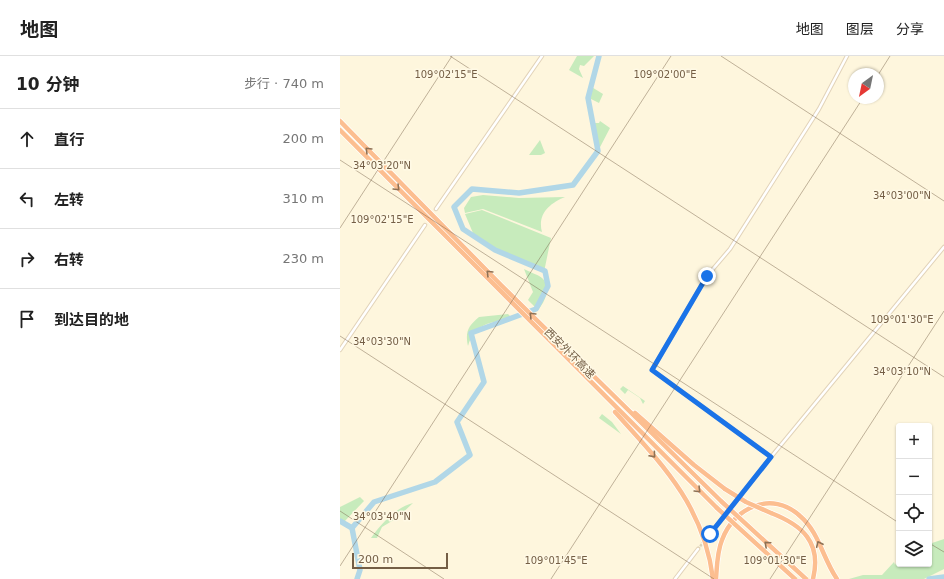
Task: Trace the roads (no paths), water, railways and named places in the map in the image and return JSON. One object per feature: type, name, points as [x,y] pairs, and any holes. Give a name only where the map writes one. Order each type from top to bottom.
[{"type":"highway","name":"西安外环高速","points":[[340,122],[587,370],[722,502],[806,579]]},
{"type":"highway","name":"西安外环高速","points":[[340,130],[717,508],[795,579]]},
{"type":"highway","points":[[587,370],[694,465],[725,489],[746,502],[788,520],[800,527],[809,539],[816,559],[813,579]]},
{"type":"highway","points":[[581,373],[673,478],[690,505],[702,532],[715,579]]},
{"type":"highway","points":[[715,579],[721,541],[733,519],[745,510],[758,504],[770,503],[792,509],[801,516],[810,528],[836,579]]},
{"type":"street","points":[[436,209],[542,56]]},
{"type":"street","points":[[771,457],[652,370],[707,276],[730,249],[819,109],[847,56]]},
{"type":"street","points":[[340,350],[425,225]]},
{"type":"street","points":[[710,534],[771,457],[944,247]]},
{"type":"street","points":[[675,579],[698,549]]},
{"type":"waterway","points":[[352,528],[374,502],[435,482],[470,455],[457,422],[484,382],[471,333],[536,309],[548,286],[545,271],[495,250],[463,229],[454,207],[472,189],[519,193],[573,185],[598,151],[588,98],[599,56]]},
{"type":"waterway","points":[[340,521],[352,528],[360,570],[357,579]]},
{"type":"waterway","points":[[929,579],[944,577]]},
{"type":"tunnel","points":[[698,549],[710,534]]}]
